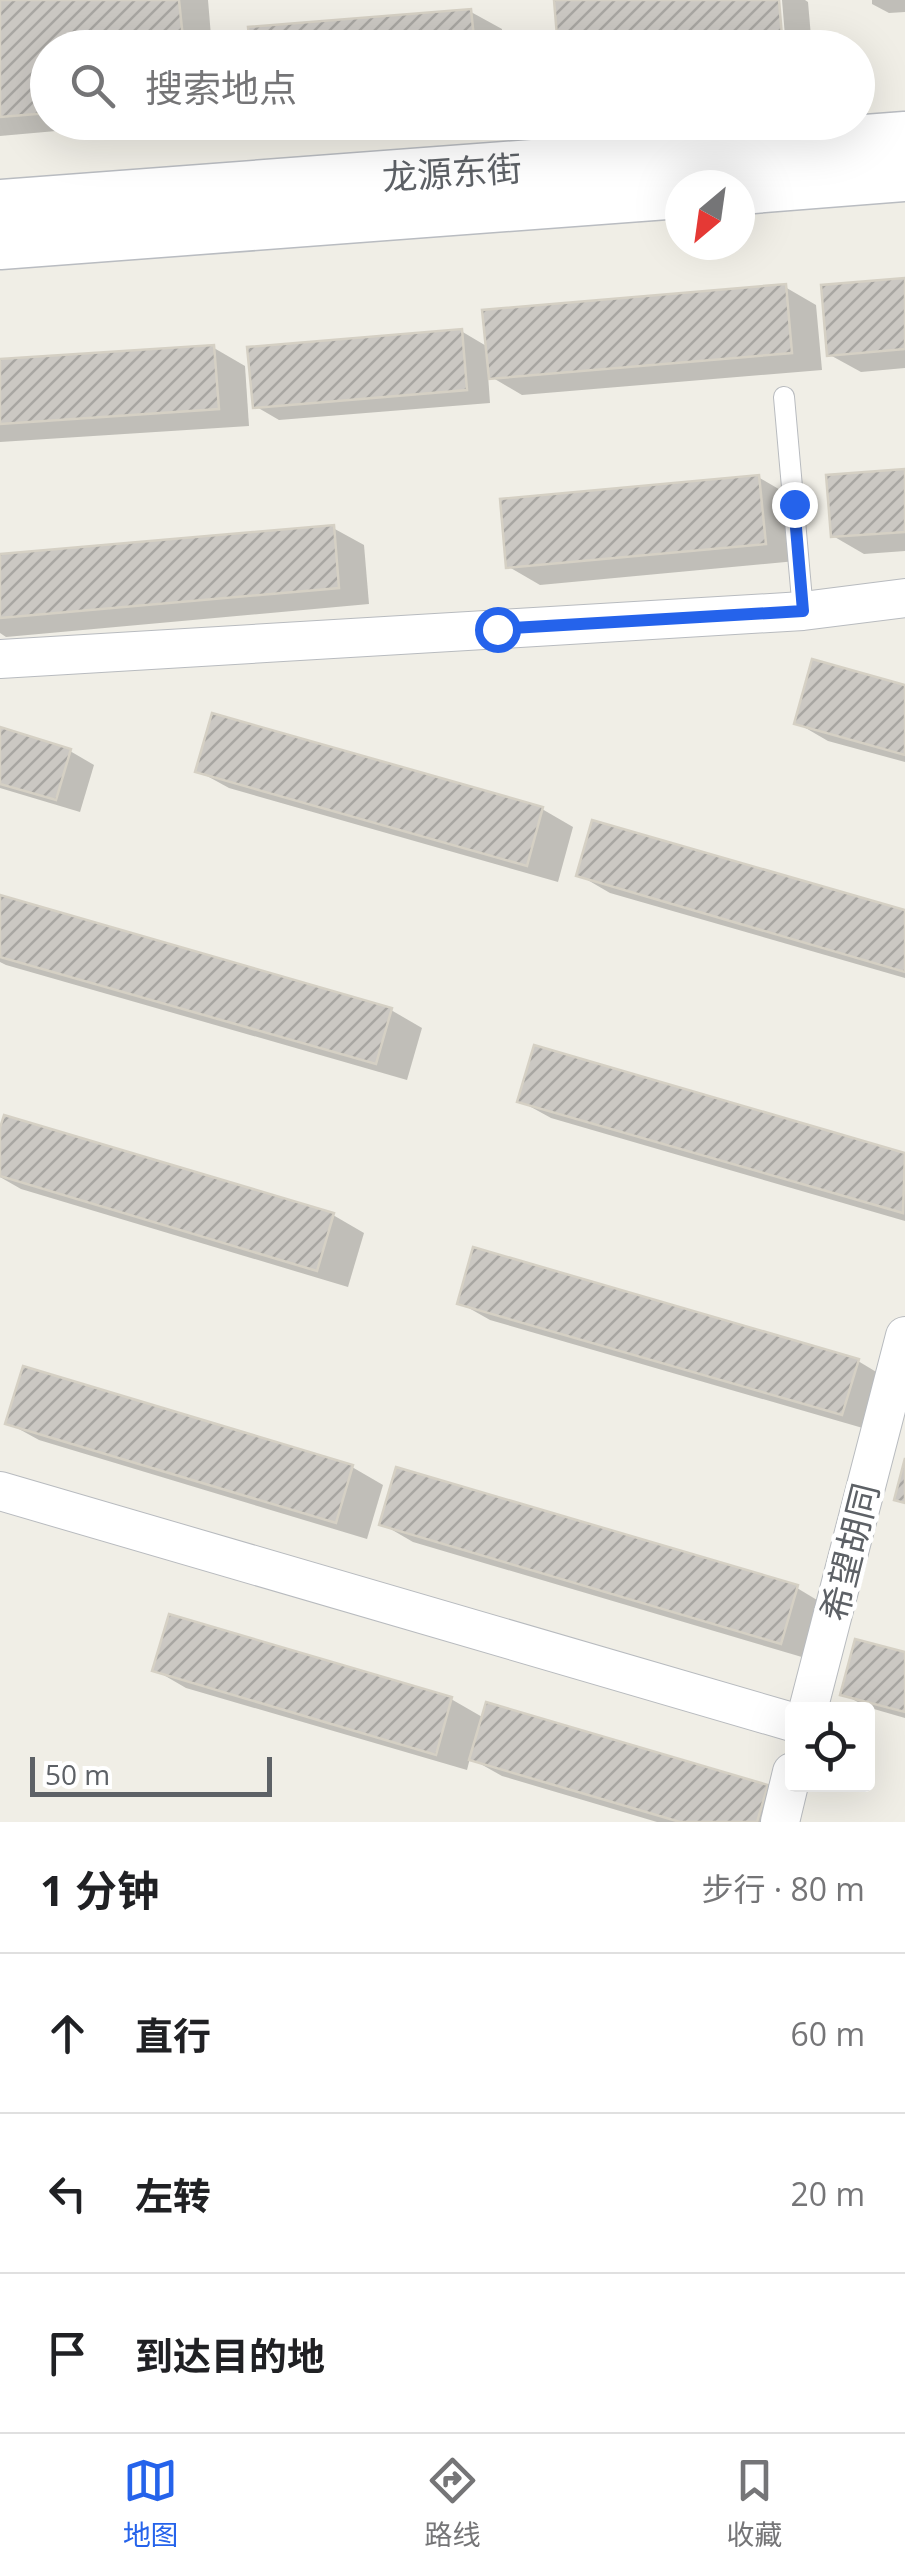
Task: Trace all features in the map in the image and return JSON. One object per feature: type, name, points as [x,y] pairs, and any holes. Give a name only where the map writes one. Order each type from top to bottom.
[{"type":"main road","name":"龙源东街","points":[[0,206],[905,138]]},
{"type":"main road","points":[[755,187],[905,175]]},
{"type":"main road","name":"龙源东街","points":[[0,243],[665,193]]},
{"type":"street","points":[[0,659],[803,611],[905,598]]},
{"type":"street","name":"希望胡同","points":[[810,1702],[905,1336]]},
{"type":"street","points":[[0,1491],[785,1720]]},
{"type":"street","points":[[780,1822],[787,1792]]},
{"type":"lane","points":[[784,397],[803,611]]},
{"type":"building","points":[[0,0],[179,0],[182,30],[30,30],[30,114],[0,117]]},
{"type":"building","points":[[554,0],[779,0],[782,30],[556,30]]},
{"type":"building","points":[[471,9],[473,30],[248,30],[248,27]]},
{"type":"building","points":[[905,278],[905,349],[827,356],[821,285]]},
{"type":"building","points":[[786,284],[792,353],[489,379],[482,310]]},
{"type":"building","points":[[462,329],[467,390],[253,408],[247,347]]},
{"type":"building","points":[[214,345],[219,409],[0,424],[0,359]]},
{"type":"building","points":[[905,469],[905,532],[831,537],[826,475]]},
{"type":"building","points":[[759,475],[766,544],[506,568],[500,499]]},
{"type":"building","points":[[334,525],[339,588],[0,618],[0,554]]},
{"type":"building","points":[[812,659],[905,685],[905,755],[794,724]]},
{"type":"building","points":[[212,713],[543,807],[527,866],[195,772]]},
{"type":"building","points":[[0,727],[71,749],[56,800],[0,784]]},
{"type":"building","points":[[592,820],[905,910],[905,972],[576,876]]},
{"type":"building","points":[[0,895],[392,1008],[376,1064],[0,957]]},
{"type":"building","points":[[534,1045],[905,1153],[903,1213],[517,1102]]},
{"type":"building","points":[[4,1115],[334,1213],[317,1271],[0,1176],[0,1128]]},
{"type":"building","points":[[473,1247],[859,1359],[842,1415],[457,1304]]},
{"type":"building","points":[[23,1366],[353,1465],[336,1523],[5,1424]]},
{"type":"building","points":[[905,1458],[905,1503],[894,1500]]},
{"type":"building","points":[[396,1467],[798,1585],[781,1644],[379,1525]]},
{"type":"building","points":[[169,1614],[452,1697],[436,1755],[152,1671]]},
{"type":"building","points":[[855,1639],[905,1652],[905,1712],[840,1695]]},
{"type":"building","points":[[486,1702],[768,1785],[757,1822],[680,1822],[469,1760]]},
{"type":"route","points":[[497,629],[803,611],[794,504]]}]
